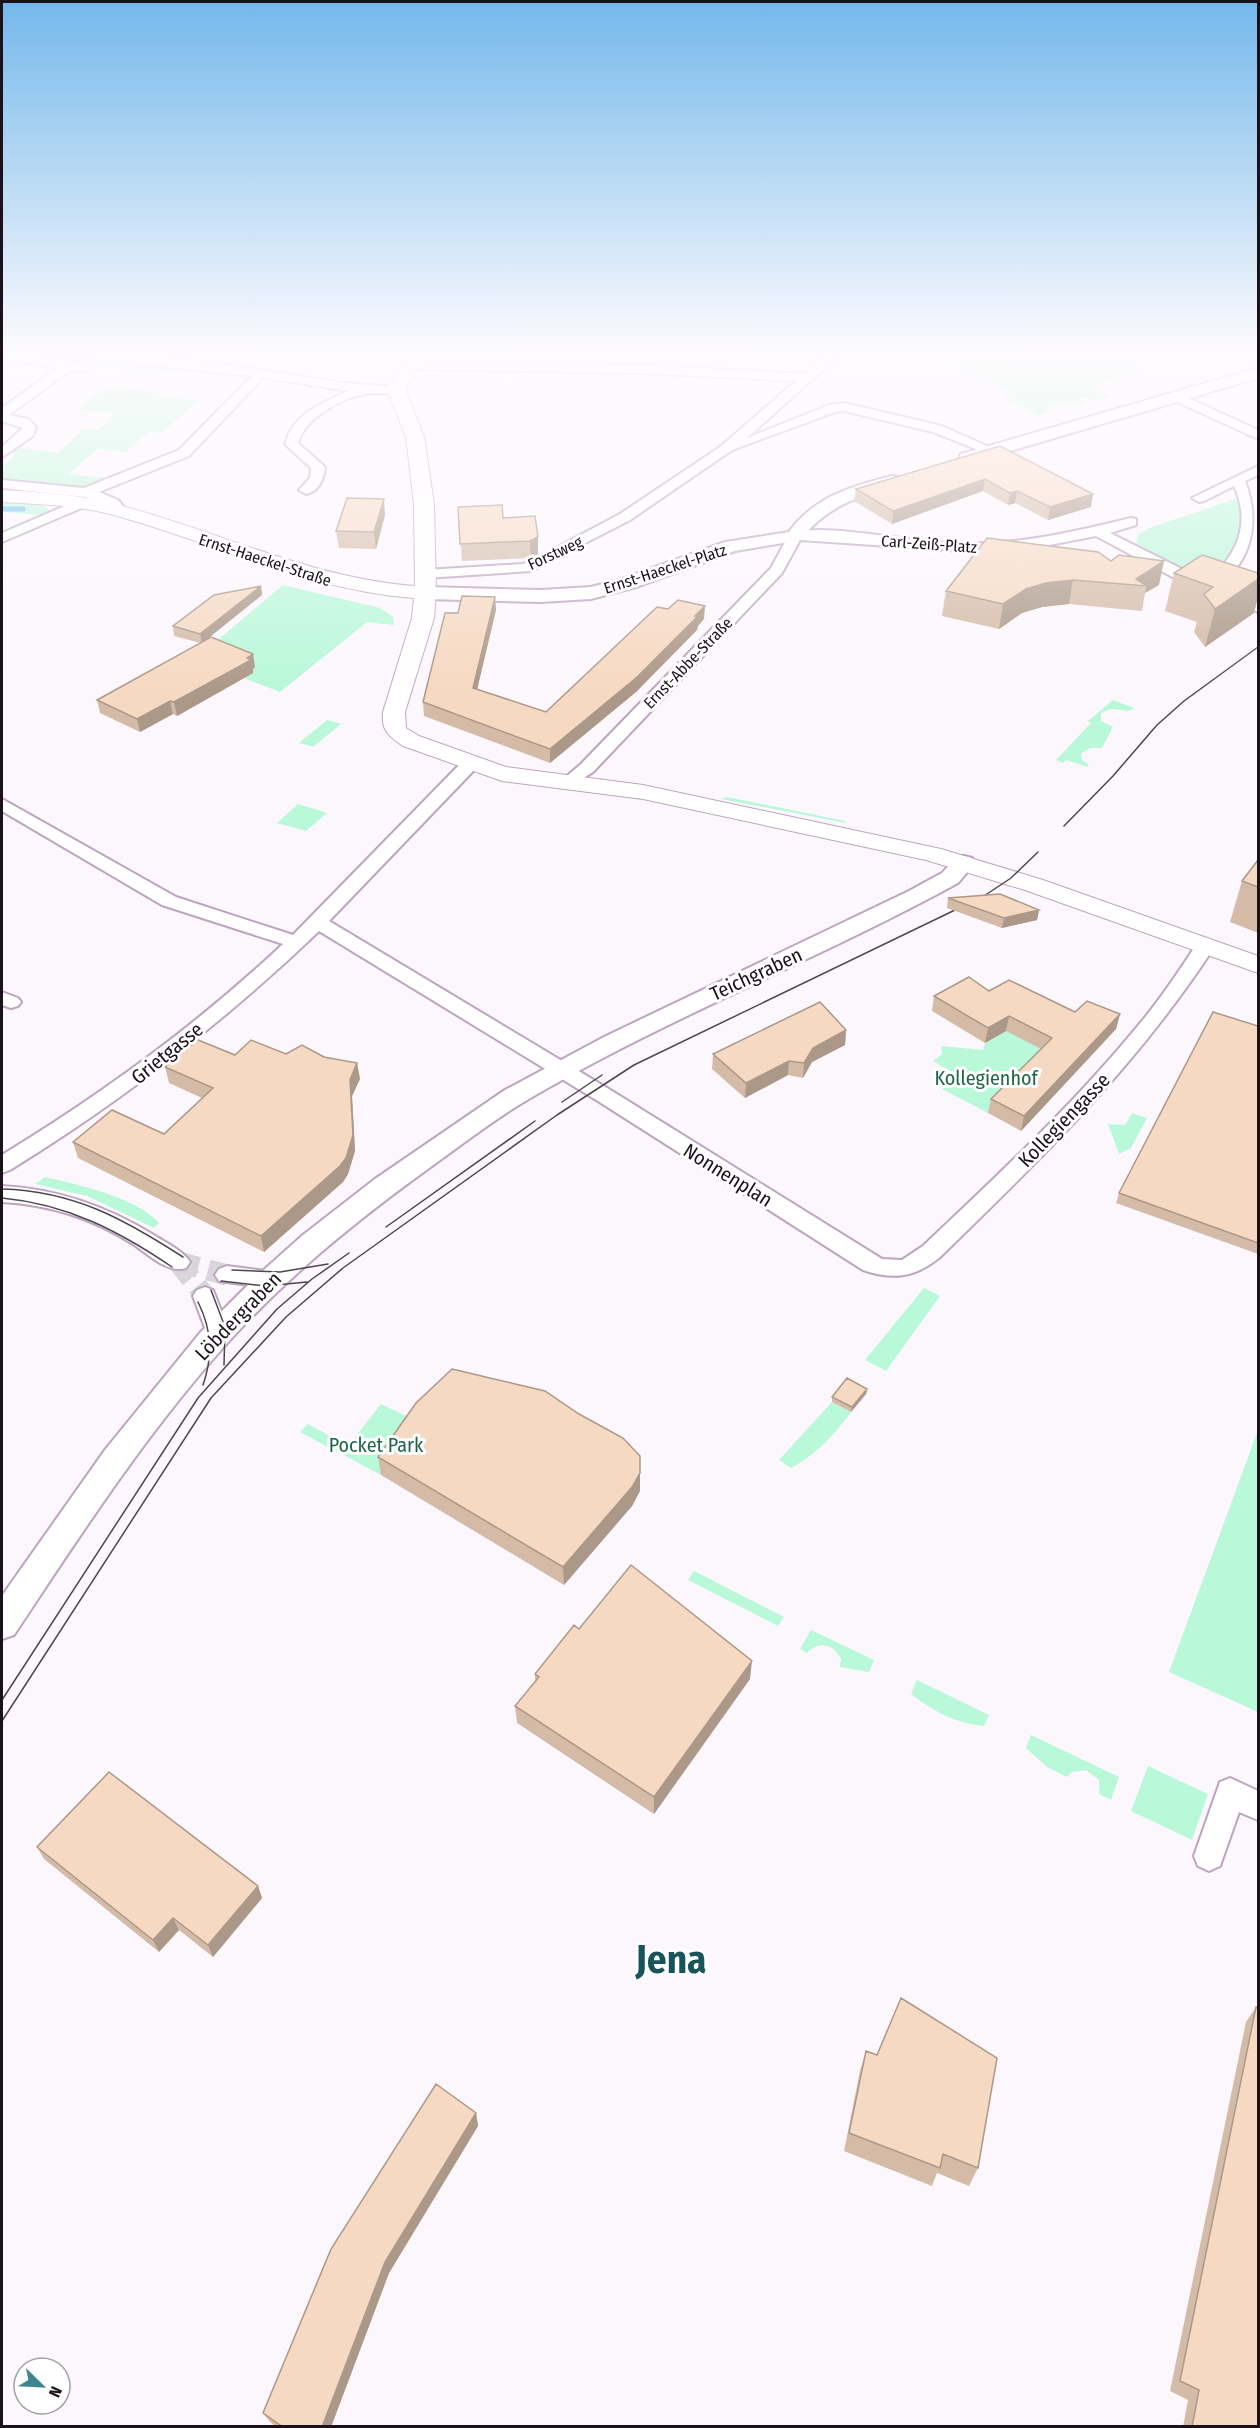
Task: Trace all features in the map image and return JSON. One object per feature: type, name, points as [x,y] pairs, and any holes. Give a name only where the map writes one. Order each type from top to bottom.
[{"type":"main road","points":[[419,465],[424,504],[426,577],[423,618],[394,712],[393,725],[397,732],[411,741],[470,764],[535,780],[614,787],[882,842],[964,863],[1258,965]]},
{"type":"main road","name":"Ernst-Haeckel-Straße","points":[[2,496],[83,498],[282,567],[351,586],[426,577]]},
{"type":"main road","points":[[351,586],[426,577]]},
{"type":"street","points":[[2,538],[156,465]]},
{"type":"street","points":[[306,490],[317,480],[318,467],[316,465]]},
{"type":"street","name":"Forstweg","points":[[426,577],[513,570],[540,563],[625,517],[702,465]]},
{"type":"street","points":[[1199,498],[1258,470]]},
{"type":"street","points":[[795,536],[806,519],[831,502],[904,477]]},
{"type":"street","points":[[1206,588],[1230,573],[1242,558],[1254,532],[1254,500],[1238,480]]},
{"type":"street","points":[[2,484],[83,498]]},
{"type":"street","name":"Carl-Zeiß-Platz","points":[[795,536],[826,535],[923,546],[992,548],[1050,544],[1131,522]]},
{"type":"street","points":[[1098,532],[1206,588],[1258,608]]},
{"type":"street","name":"Ernst-Haeckel-Platz","points":[[426,577],[541,596],[591,592],[629,583],[731,546],[795,536]]},
{"type":"street","name":"Ernst-Abbe-Straße","points":[[569,782],[587,768],[777,570],[795,536]]},
{"type":"street","name":"Grietgasse","points":[[2,1165],[142,1075],[235,997],[318,922],[470,764]]},
{"type":"street","points":[[3,807],[169,901],[296,942]]},
{"type":"street","name":"Teichgraben","points":[[553,1075],[917,896],[950,878],[964,863]]},
{"type":"street","name":"Nonnenplan","points":[[318,922],[553,1075],[871,1264],[899,1271]]},
{"type":"street","name":"Kollegiengasse","points":[[899,1271],[914,1265],[931,1252],[1028,1159],[1120,1062],[1150,1028],[1205,946]]},
{"type":"street","name":"Löbdergraben","points":[[2,1624],[132,1437],[218,1334],[272,1279],[353,1209],[491,1111],[553,1075]]},
{"type":"street","points":[[2,1194],[46,1197],[80,1207],[111,1220],[178,1262]]},
{"type":"street","points":[[227,1275],[272,1279]]},
{"type":"street","points":[[205,1296],[218,1334]]},
{"type":"street","points":[[1209,1856],[1230,1792],[1258,1806]]},
{"type":"green space","points":[[79,465],[69,474],[112,479],[76,489],[2,482],[2,467]]},
{"type":"green space","points":[[1241,497],[1247,521],[1224,570],[1201,574],[1172,564],[1136,543],[1138,535],[1149,528]]},
{"type":"green space","points":[[2,502],[39,504],[50,510],[41,515],[2,512]]},
{"type":"green space","points":[[283,585],[380,608],[393,617],[394,625],[367,622],[280,692],[195,659]]},
{"type":"green space","points":[[1113,700],[1134,708],[1130,711],[1111,709],[1101,713],[1101,721],[1113,727],[1102,748],[1090,748],[1081,754],[1082,760],[1089,765],[1087,767],[1066,760],[1063,763],[1056,760],[1091,723],[1088,721]]},
{"type":"green space","points":[[327,720],[341,724],[313,747],[299,743]]},
{"type":"green space","points":[[727,797],[845,821],[846,823],[721,799]]},
{"type":"green space","points":[[298,804],[327,813],[306,831],[277,823]]},
{"type":"green space","name":"Kollegienhof","points":[[1006,1031],[1049,1053],[988,1113],[942,1089],[958,1076],[933,1061],[942,1054],[941,1046],[983,1050],[985,1043]]},
{"type":"green space","points":[[1132,1113],[1147,1118],[1131,1148],[1119,1154],[1108,1124],[1125,1125]]},
{"type":"green space","points":[[45,1177],[122,1199],[137,1206],[159,1223],[154,1228],[87,1196],[35,1184]]},
{"type":"green space","points":[[924,1288],[940,1296],[886,1371],[865,1360]]},
{"type":"green space","points":[[832,1402],[851,1412],[831,1436],[817,1450],[791,1468],[779,1460]]},
{"type":"green space","name":"Pocket Park","points":[[381,1404],[419,1422],[381,1475],[300,1432],[308,1424],[348,1446]]},
{"type":"green space","points":[[1258,1433],[1258,1712],[1169,1672]]},
{"type":"green space","points":[[694,1571],[784,1617],[778,1626],[688,1580]]},
{"type":"green space","points":[[811,1630],[874,1660],[869,1672],[840,1667],[841,1659],[830,1647],[816,1646],[807,1653],[800,1649]]},
{"type":"green space","points":[[917,1680],[989,1715],[984,1726],[954,1719],[911,1694]]},
{"type":"green space","points":[[1031,1735],[1119,1777],[1111,1800],[1099,1794],[1099,1780],[1086,1770],[1072,1772],[1067,1777],[1047,1767],[1026,1748]]},
{"type":"green space","points":[[1148,1766],[1208,1794],[1192,1840],[1131,1811]]},
{"type":"building","points":[[935,465],[1037,465],[1093,494],[1050,507],[1017,491],[1010,493],[985,479],[893,511],[856,489]]},
{"type":"building","points":[[347,498],[384,499],[374,532],[336,531]]},
{"type":"building","points":[[502,505],[503,518],[535,516],[538,537],[530,541],[460,544],[458,507]]},
{"type":"building","points":[[987,538],[1098,552],[1111,561],[1119,555],[1164,561],[1136,579],[1147,586],[1073,580],[1046,583],[1026,589],[1003,604],[946,591]]},
{"type":"building","points":[[1202,555],[1258,573],[1258,579],[1215,609],[1204,594],[1213,587],[1174,573]]},
{"type":"building","points":[[261,586],[200,634],[173,626],[214,595]]},
{"type":"building","points":[[462,596],[495,597],[473,688],[546,712],[657,607],[668,609],[678,600],[705,606],[695,616],[698,616],[636,678],[550,749],[423,702],[445,613],[458,613]]},
{"type":"building","points":[[211,637],[253,654],[247,658],[251,660],[174,702],[170,701],[137,719],[97,700]]},
{"type":"building","points":[[1258,860],[1258,887],[1242,881]]},
{"type":"building","points":[[1000,894],[1039,910],[1004,918],[948,898]]},
{"type":"building","points":[[969,977],[989,991],[1009,980],[1075,1012],[1087,1001],[1120,1014],[1024,1116],[991,1099],[1052,1038],[1009,1016],[988,1028],[934,996]]},
{"type":"building","points":[[820,1002],[846,1030],[813,1048],[804,1063],[789,1061],[746,1083],[713,1054]]},
{"type":"building","points":[[1213,1012],[1258,1026],[1258,1243],[1119,1193]]},
{"type":"building","points":[[198,1040],[235,1055],[251,1040],[286,1054],[302,1045],[324,1057],[357,1063],[350,1080],[353,1135],[346,1158],[340,1166],[261,1236],[73,1142],[112,1110],[164,1134],[213,1088],[165,1067]]},
{"type":"building","points":[[452,1369],[545,1391],[579,1414],[623,1438],[640,1456],[640,1473],[632,1487],[563,1567],[378,1457],[416,1403]]},
{"type":"building","points":[[847,1378],[867,1389],[852,1407],[832,1397]]},
{"type":"building","points":[[631,1565],[752,1661],[654,1797],[515,1706],[539,1677],[535,1674],[574,1625],[579,1629]]},
{"type":"building","points":[[109,1772],[258,1886],[208,1945],[173,1918],[153,1940],[37,1847]]},
{"type":"building","points":[[901,1998],[997,2058],[978,2168],[943,2154],[940,2168],[849,2133],[866,2051],[877,2055]]},
{"type":"building","points":[[1256,2007],[1258,2008],[1258,2427],[1192,2427],[1199,2390],[1180,2381]]},
{"type":"building","points":[[436,2084],[476,2113],[385,2262],[322,2427],[283,2427],[263,2413],[331,2249]]},
{"type":"waterway","points":[[2,509],[23,509]]},
{"type":"tunnel","points":[[205,1296],[178,1262],[227,1275]]},
{"type":"tram line","points":[[1064,826],[1113,776],[1157,725],[1184,701],[1258,647]]},
{"type":"tram line","points":[[2,1721],[211,1398],[286,1317],[343,1268],[557,1115],[634,1065],[984,896],[1011,878],[1038,852]]},
{"type":"tram line","points":[[562,1102],[602,1075]]},
{"type":"tram line","points":[[386,1227],[535,1121]]},
{"type":"tram line","points":[[2,1189],[28,1191],[75,1201],[119,1219],[183,1257]]},
{"type":"tram line","points":[[2,1198],[49,1206],[92,1221],[172,1267]]},
{"type":"tram line","points":[[2,1700],[198,1398],[277,1309],[312,1279],[349,1253]]},
{"type":"tram line","points":[[232,1270],[280,1272],[328,1264]]},
{"type":"tram line","points":[[221,1281],[265,1286],[307,1282]]},
{"type":"tram line","points":[[211,1290],[225,1327],[224,1365]]},
{"type":"tram line","points":[[198,1302],[203,1312],[210,1343],[203,1385]]},
{"type":"district","name":"Jena","points":[[671,1960]]}]
